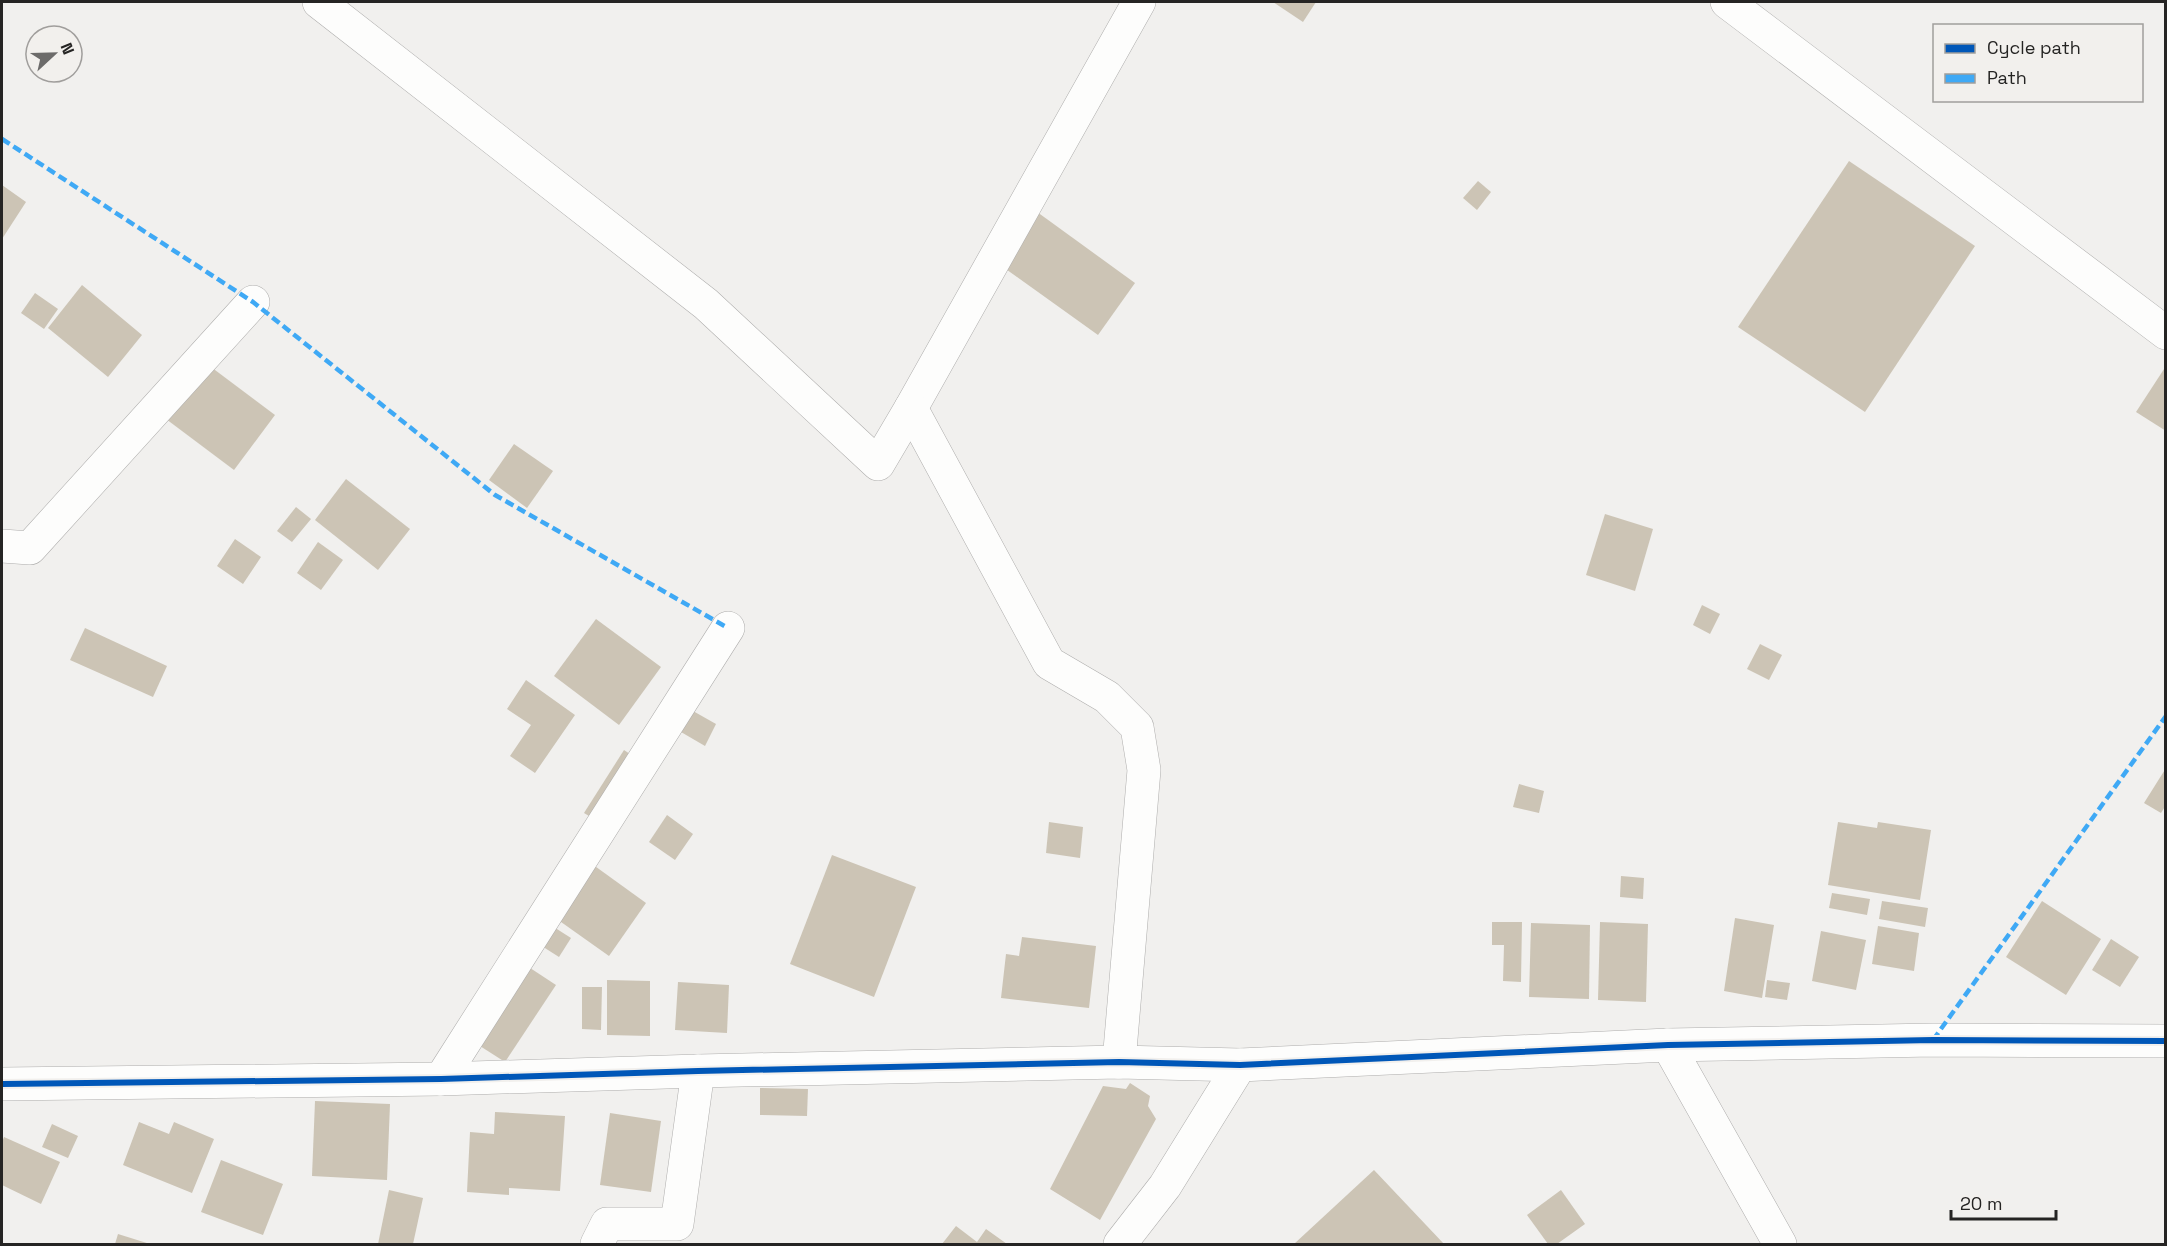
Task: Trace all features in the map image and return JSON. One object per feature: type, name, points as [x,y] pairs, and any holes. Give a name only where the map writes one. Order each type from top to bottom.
[{"type":"street","points":[[319,2],[706,303],[878,464],[1139,2]]},
{"type":"street","points":[[1727,2],[2166,333]]},
{"type":"street","points":[[2,546],[30,549],[253,302]]},
{"type":"street","points":[[911,408],[1049,663],[1107,697],[1137,727],[1144,770],[1119,1062]]},
{"type":"street","points":[[441,1079],[728,628]]},
{"type":"street","points":[[2,1084],[441,1079],[1119,1062],[1240,1065],[1668,1045],[1933,1040],[2166,1041]]},
{"type":"street","points":[[1668,1045],[1780,1245]]},
{"type":"street","points":[[1124,1243],[1165,1186],[1240,1065]]},
{"type":"street","points":[[597,1245],[607,1224],[677,1224],[698,1071]]},
{"type":"building","points":[[1273,2],[1316,2],[1303,22]]},
{"type":"building","points":[[1849,161],[1975,246],[1865,412],[1738,327]]},
{"type":"building","points":[[1478,181],[1491,192],[1477,210],[1463,198]]},
{"type":"building","points":[[2,185],[26,202],[2,239]]},
{"type":"building","points":[[1033,209],[1135,283],[1098,335],[996,262]]},
{"type":"building","points":[[82,285],[142,335],[108,377],[48,328]]},
{"type":"building","points":[[35,293],[58,309],[44,329],[21,313]]},
{"type":"building","points":[[207,364],[275,415],[234,470],[166,419]]},
{"type":"building","points":[[2166,366],[2166,431],[2136,412]]},
{"type":"building","points":[[514,444],[553,471],[527,508],[489,480]]},
{"type":"building","points":[[346,479],[410,529],[378,570],[315,520]]},
{"type":"building","points":[[296,507],[311,519],[292,542],[277,531]]},
{"type":"building","points":[[1605,514],[1653,529],[1635,591],[1586,575]]},
{"type":"building","points":[[235,539],[261,557],[243,584],[217,566]]},
{"type":"building","points":[[318,542],[343,560],[321,590],[297,573]]},
{"type":"building","points":[[1702,605],[1720,614],[1710,634],[1693,625]]},
{"type":"building","points":[[596,619],[661,667],[619,725],[554,676]]},
{"type":"building","points":[[85,628],[167,666],[153,697],[70,660]]},
{"type":"building","points":[[1760,644],[1782,655],[1769,680],[1747,669]]},
{"type":"building","points":[[526,680],[575,715],[535,773],[510,756],[531,725],[507,709]]},
{"type":"building","points":[[693,711],[716,724],[705,746],[681,732]]},
{"type":"building","points":[[624,750],[640,761],[601,823],[584,813]]},
{"type":"building","points":[[2166,768],[2166,805],[2161,813],[2144,803]]},
{"type":"building","points":[[1519,784],[1544,791],[1539,813],[1513,807]]},
{"type":"building","points":[[667,815],[693,834],[675,860],[649,842]]},
{"type":"building","points":[[1049,822],[1083,827],[1080,858],[1046,853]]},
{"type":"building","points":[[1838,822],[1877,828],[1878,822],[1931,830],[1920,900],[1828,885]]},
{"type":"building","points":[[832,855],[916,887],[874,997],[790,964]]},
{"type":"building","points":[[592,864],[646,903],[609,956],[554,917]]},
{"type":"building","points":[[1621,876],[1644,878],[1643,899],[1620,897]]},
{"type":"building","points":[[1832,893],[1870,899],[1867,915],[1829,908]]},
{"type":"building","points":[[1882,901],[1928,908],[1925,927],[1879,919]]},
{"type":"building","points":[[2042,901],[2101,939],[2066,995],[2006,957]]},
{"type":"building","points":[[1735,918],[1774,925],[1762,998],[1724,991]]},
{"type":"building","points":[[1492,922],[1522,922],[1521,982],[1503,981],[1504,945],[1492,945]]},
{"type":"building","points":[[1600,922],[1648,924],[1646,1002],[1598,1000]]},
{"type":"building","points":[[1531,923],[1590,925],[1589,999],[1529,997]]},
{"type":"building","points":[[549,924],[571,938],[559,957],[537,943]]},
{"type":"building","points":[[1878,926],[1919,933],[1914,971],[1872,964]]},
{"type":"building","points":[[1821,931],[1866,940],[1856,990],[1812,981]]},
{"type":"building","points":[[1022,937],[1096,946],[1089,1008],[1001,998],[1006,954],[1019,956]]},
{"type":"building","points":[[2111,939],[2139,957],[2120,987],[2092,970]]},
{"type":"building","points":[[521,962],[556,985],[505,1062],[469,1039]]},
{"type":"building","points":[[607,980],[650,981],[650,1036],[607,1035]]},
{"type":"building","points":[[1767,980],[1790,983],[1787,1000],[1765,997]]},
{"type":"building","points":[[678,982],[729,985],[727,1033],[675,1030]]},
{"type":"building","points":[[582,987],[602,987],[601,1030],[582,1029]]},
{"type":"building","points":[[1130,1083],[1150,1096],[1148,1106],[1156,1119],[1100,1220],[1050,1189],[1103,1086],[1126,1089]]},
{"type":"building","points":[[760,1088],[808,1089],[807,1116],[760,1115]]},
{"type":"building","points":[[315,1101],[390,1104],[387,1180],[312,1176]]},
{"type":"building","points":[[495,1112],[565,1116],[560,1191],[509,1188],[509,1195],[467,1192],[470,1132],[494,1134]]},
{"type":"building","points":[[610,1113],[661,1121],[651,1192],[600,1185]]},
{"type":"building","points":[[139,1122],[169,1134],[174,1122],[214,1139],[192,1193],[123,1165]]},
{"type":"building","points":[[52,1124],[78,1136],[68,1158],[42,1147]]},
{"type":"building","points":[[4,1137],[60,1162],[41,1204],[2,1185]]},
{"type":"building","points":[[221,1160],[283,1184],[263,1235],[201,1212]]},
{"type":"building","points":[[1374,1170],[1444,1244],[1294,1244]]},
{"type":"building","points":[[389,1190],[423,1198],[413,1244],[378,1244]]},
{"type":"building","points":[[1561,1190],[1585,1224],[1557,1244],[1548,1244],[1527,1215]]},
{"type":"building","points":[[956,1226],[977,1242],[986,1229],[1007,1244],[942,1244]]},
{"type":"building","points":[[118,1234],[150,1244],[115,1244]]},
{"type":"marked path","points":[[2,139],[253,302],[495,495],[728,628]]},
{"type":"marked path","points":[[1933,1040],[2166,716]]},
{"type":"cycle path","points":[[2,1084],[441,1079],[1119,1062],[1240,1065],[1668,1045],[1933,1040],[2166,1041]]}]
